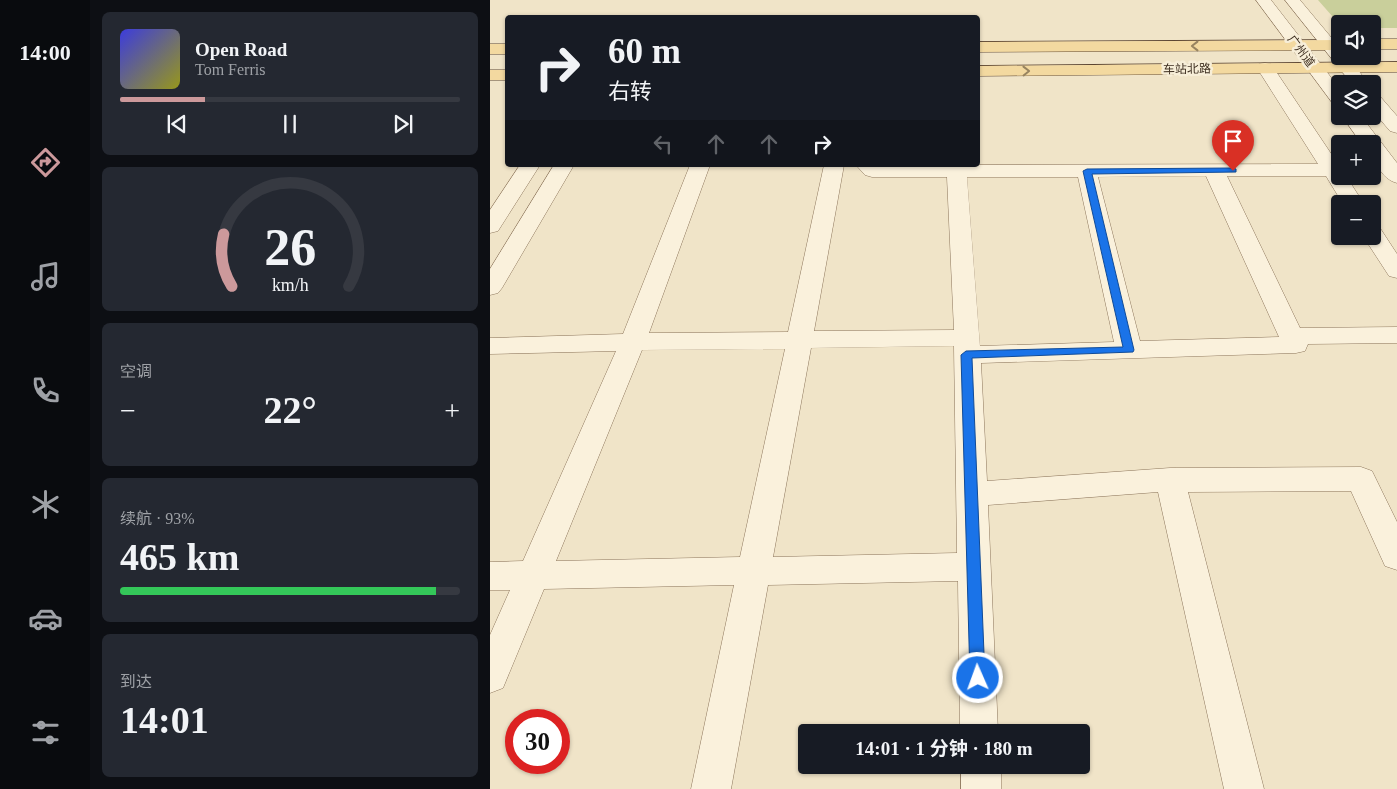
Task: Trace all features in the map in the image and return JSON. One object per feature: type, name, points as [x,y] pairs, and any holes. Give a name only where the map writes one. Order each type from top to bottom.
[{"type":"main road","points":[[1312,64],[1317,56],[1330,45],[1313,26]]},
{"type":"main road","points":[[1381,44],[1397,44]]},
{"type":"main road","name":"车站北路","points":[[980,47],[1330,45]]},
{"type":"main road","points":[[490,49],[505,49]]},
{"type":"main road","name":"车站北路","points":[[980,71],[1259,68],[1312,64],[1348,68],[1397,67]]},
{"type":"main road","points":[[490,75],[505,75]]},
{"type":"street","name":"广州道","points":[[1262,0],[1331,90]]},
{"type":"street","name":"广州道","points":[[1292,0],[1313,26]]},
{"type":"street","points":[[1244,46],[1275,37],[1282,31],[1282,25]]},
{"type":"street","name":"广州道","points":[[1330,45],[1354,75]]},
{"type":"street","points":[[1259,68],[1331,169]]},
{"type":"street","points":[[1381,108],[1397,127]]},
{"type":"street","points":[[1381,156],[1397,176]]},
{"type":"street","points":[[490,226],[529,167]]},
{"type":"street","points":[[490,288],[563,167]]},
{"type":"street","points":[[490,676],[531,575],[633,342],[699,167]]},
{"type":"street","points":[[710,789],[834,167]]},
{"type":"street","points":[[868,167],[872,171],[957,172],[1331,170]]},
{"type":"street","points":[[1087,171],[1129,350]]},
{"type":"street","points":[[490,346],[798,340],[1129,350],[1296,345],[1214,171]]},
{"type":"street","points":[[957,172],[967,346],[979,724]]},
{"type":"street","points":[[1380,245],[1397,271]]},
{"type":"street","points":[[1292,336],[1397,335]]},
{"type":"street","points":[[971,494],[1170,480],[1361,479],[1397,556]]},
{"type":"street","points":[[1170,480],[1244,789]]},
{"type":"street","points":[[490,576],[974,567]]},
{"type":"street","points":[[980,774],[981,789]]},
{"type":"green space","points":[[1318,0],[1397,0],[1397,28],[1381,28],[1381,15],[1331,15]]},
{"type":"route","points":[[978,678],[966,355],[1129,350],[1087,171],[1233,171]]}]
